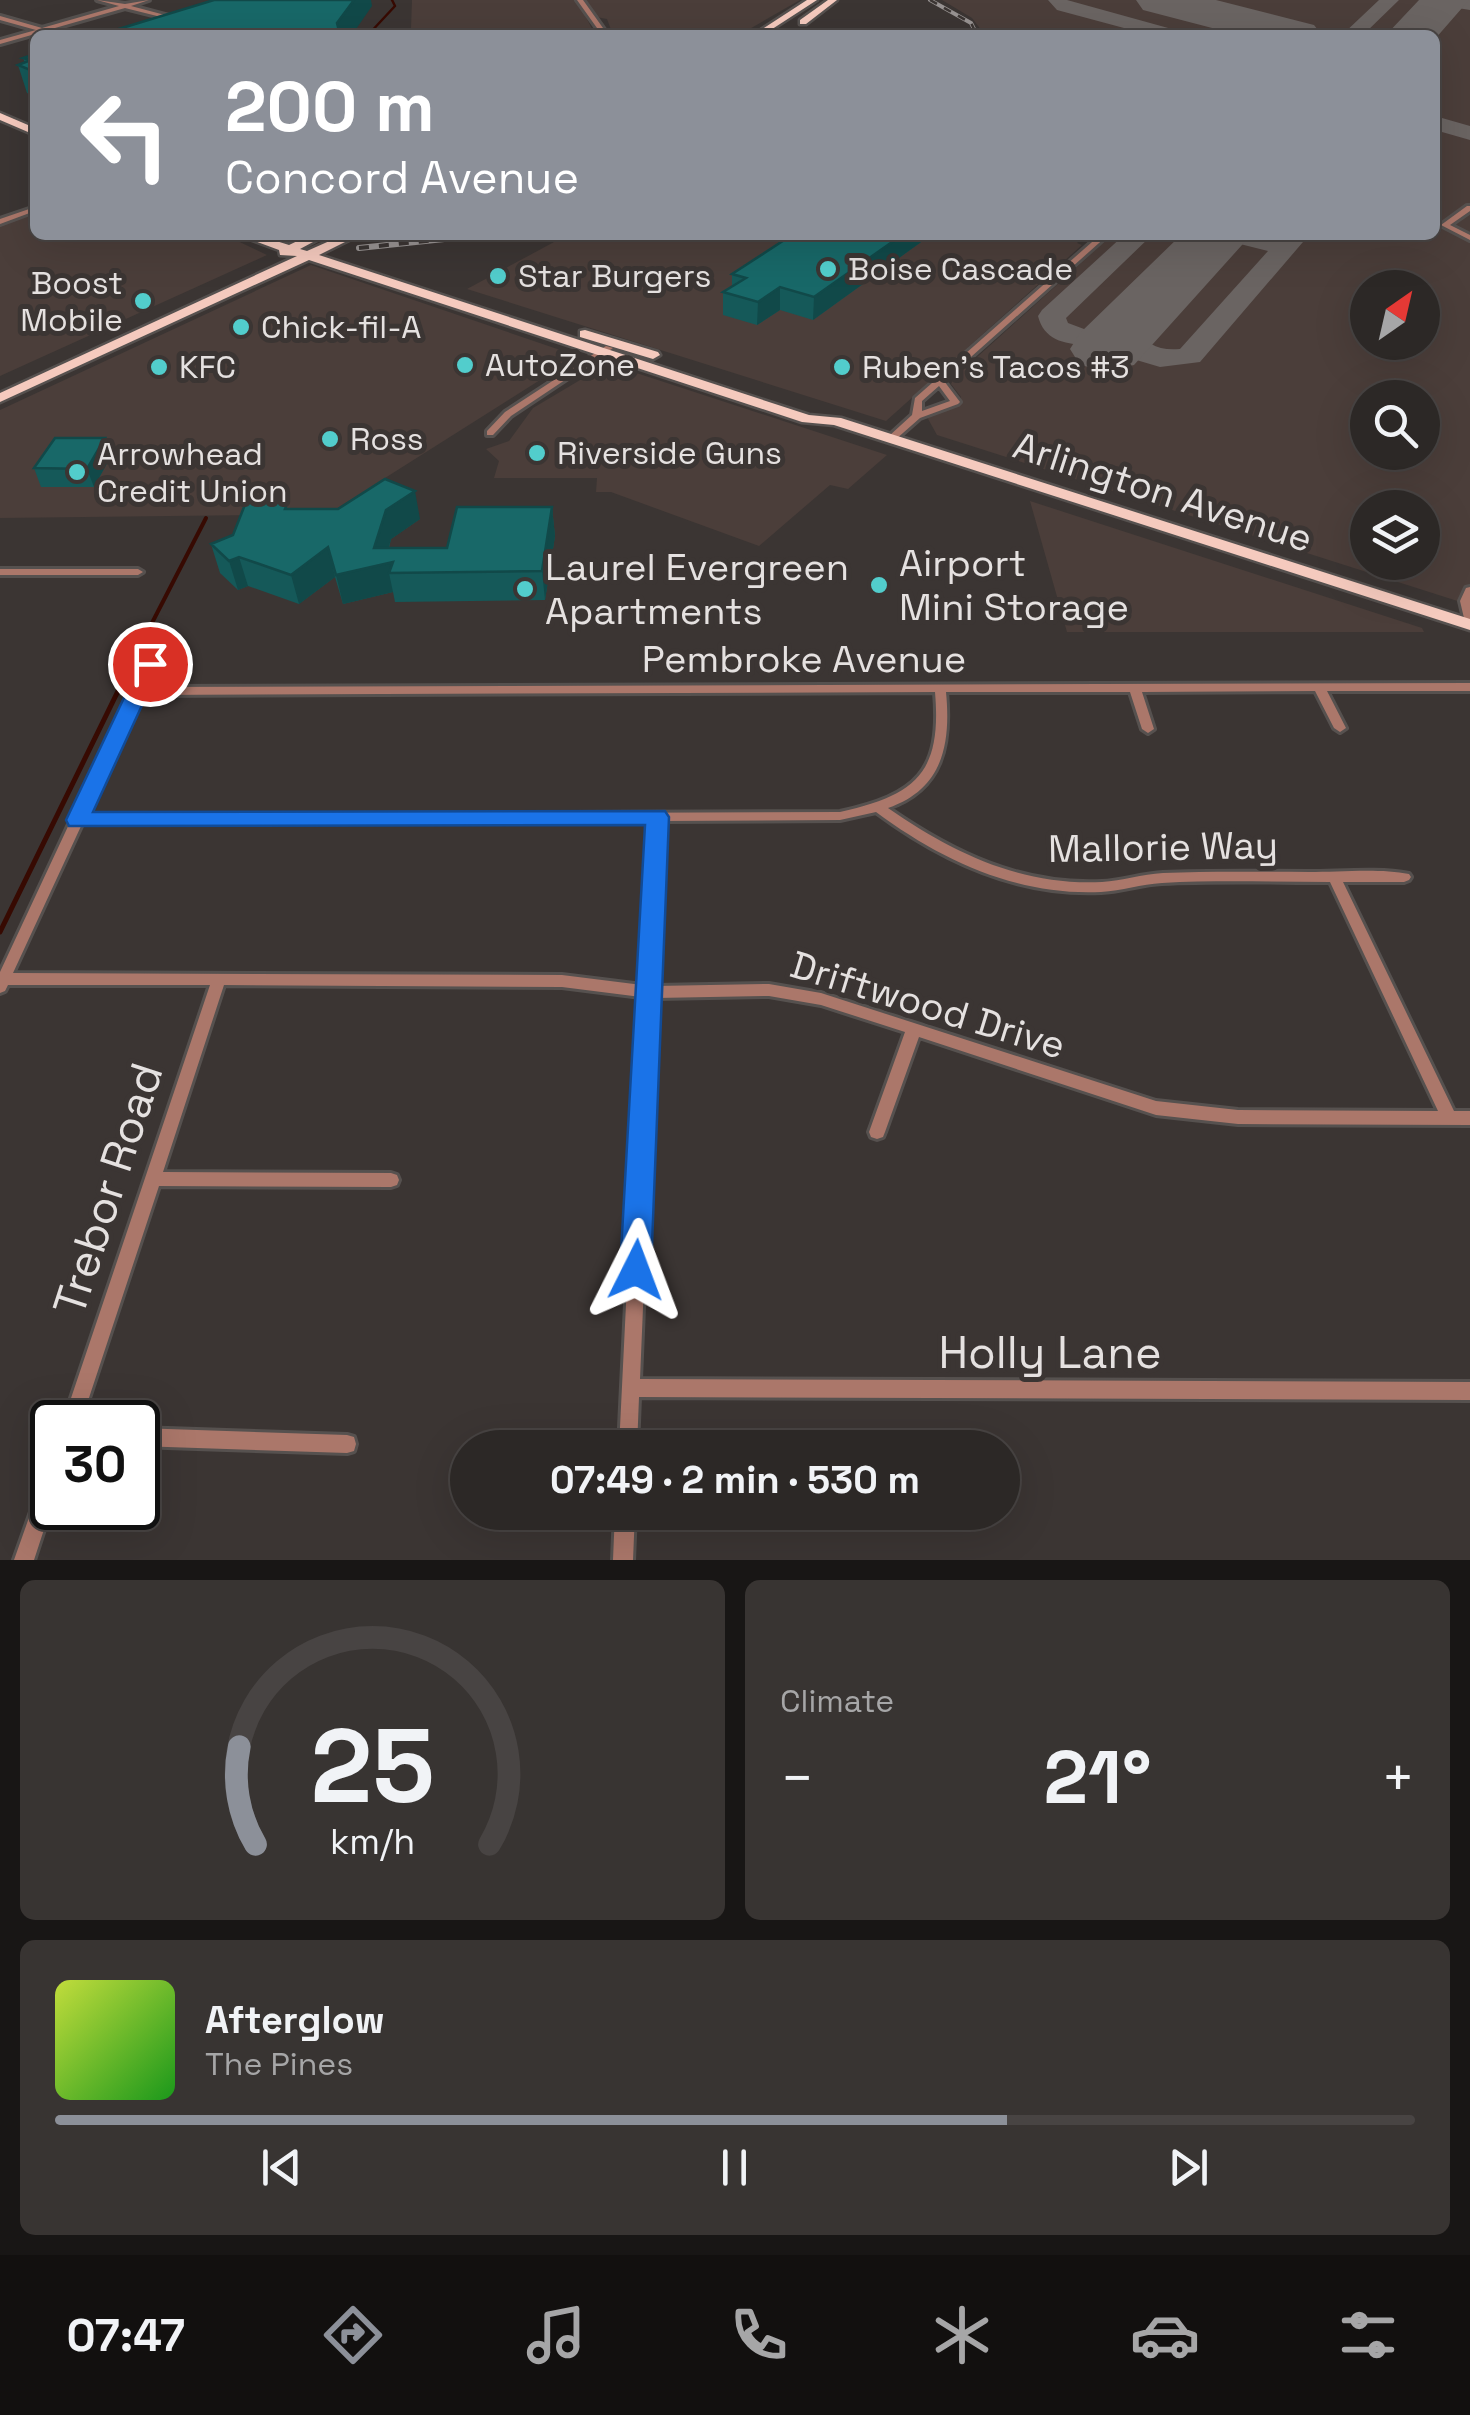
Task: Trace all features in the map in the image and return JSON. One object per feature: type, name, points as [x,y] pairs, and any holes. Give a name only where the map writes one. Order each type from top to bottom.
[{"type":"main road","points":[[765,30],[813,0]]},
{"type":"main road","points":[[788,30],[833,0]]},
{"type":"main road","points":[[0,116],[30,130]]},
{"type":"main road","name":"Arlington Avenue","points":[[259,240],[288,250],[306,249]]},
{"type":"main road","name":"Arlington Avenue","points":[[292,240],[306,249],[601,353],[807,418],[836,420],[1470,621]]},
{"type":"main road","points":[[0,398],[322,242]]},
{"type":"main road","name":"Arlington Avenue","points":[[322,242],[822,409],[836,420]]},
{"type":"main road","points":[[0,382],[288,250]]},
{"type":"main road","points":[[148,329],[152,322],[182,306],[193,294]]},
{"type":"main road","points":[[59,370],[78,355],[126,332],[130,323]]},
{"type":"street","points":[[100,0],[188,22]]},
{"type":"street","points":[[0,18],[42,30],[146,0]]},
{"type":"street","points":[[580,0],[601,30]]},
{"type":"street","points":[[0,42],[30,33]]},
{"type":"street","points":[[1470,208],[1445,225],[1470,238]]},
{"type":"street","points":[[0,222],[30,212]]},
{"type":"street","points":[[917,416],[918,400],[1098,240]]},
{"type":"street","points":[[490,433],[508,414],[616,343]]},
{"type":"street","points":[[892,438],[917,416],[955,402],[940,382]]},
{"type":"street","points":[[0,572],[138,572]]},
{"type":"street","points":[[1470,590],[1465,601],[1470,621]]},
{"type":"street","points":[[2,983],[163,636]]},
{"type":"street","name":"Pembroke Avenue","points":[[138,691],[1470,686]]},
{"type":"street","points":[[1319,687],[1340,728]]},
{"type":"street","points":[[78,820],[840,816],[881,809],[916,787],[940,758],[946,725],[940,688]]},
{"type":"street","points":[[1136,688],[1148,729]]},
{"type":"street","name":"Mallorie Way","points":[[881,809],[933,847],[980,868],[1041,884],[1101,887],[1146,878],[1404,877]]},
{"type":"street","points":[[629,1430],[657,817]]},
{"type":"street","points":[[1334,877],[1449,1118]]},
{"type":"street","name":"Trebor Road","points":[[79,1400],[218,980]]},
{"type":"street","name":"Driftwood Drive","points":[[2,983],[562,981],[648,992],[769,990],[821,999],[1156,1108],[1238,1118],[1470,1118]]},
{"type":"street","points":[[877,1132],[914,1029]]},
{"type":"street","points":[[154,1179],[392,1180]]},
{"type":"street","name":"Holly Lane","points":[[630,1388],[1470,1391]]},
{"type":"street","points":[[160,1438],[347,1444]]},
{"type":"street","points":[[24,1560],[34,1530]]},
{"type":"street","points":[[622,1560],[624,1530]]},
{"type":"shaded area","points":[[412,0],[800,0],[748,30],[611,30],[607,19],[585,15],[592,30],[411,28]]},
{"type":"shaded area","points":[[942,0],[1470,0],[1470,605],[1392,580],[1440,580],[1440,490],[1350,490],[1350,567],[937,435],[927,417],[958,406],[961,397],[951,384],[954,378],[1106,240],[1440,240],[1440,30],[981,30],[972,18]]},
{"type":"shaded area","points":[[30,215],[30,240],[236,240],[267,255],[0,376],[0,226]]},
{"type":"shaded area","points":[[558,240],[1080,240],[1077,243],[1082,245],[886,421],[467,289]]},
{"type":"shaded area","points":[[311,265],[578,356],[328,514],[0,518],[0,410]]},
{"type":"shaded area","points":[[607,364],[887,455],[848,489],[830,485],[759,546],[611,492],[596,492],[597,478],[494,478],[499,461],[486,449],[509,441],[533,408]]},
{"type":"shaded area","points":[[1030,501],[1422,628],[1424,632],[1067,632]]},
{"type":"building","points":[[214,0],[354,0],[337,23],[339,30],[115,30]]},
{"type":"building","points":[[784,240],[895,240],[814,297],[780,287],[758,302],[723,292],[746,278],[732,274]]},
{"type":"building","points":[[55,438],[105,438],[87,469],[34,468]]},
{"type":"building","points":[[385,479],[415,491],[386,510],[374,548],[447,548],[457,507],[552,507],[542,571],[389,573],[393,562],[336,575],[328,547],[291,575],[239,557],[229,561],[211,544],[233,535],[246,502],[288,501],[285,509],[338,509]]},
{"type":"waterway","points":[[373,30],[395,6],[392,0]]},
{"type":"waterway","points":[[118,689],[206,518]]},
{"type":"waterway","points":[[0,932],[120,687]]},
{"type":"taxiway","points":[[1057,0],[1063,6],[1153,30]]},
{"type":"taxiway","points":[[1357,30],[1390,0]]},
{"type":"taxiway","points":[[1445,1],[1470,5]]},
{"type":"taxiway","points":[[1440,124],[1470,133]]},
{"type":"taxiway","points":[[1134,240],[1052,316],[1055,328],[1082,338],[1123,333],[1143,353],[1160,359],[1190,356],[1286,247]]},
{"type":"taxiway","points":[[1255,240],[1286,247]]},
{"type":"taxiway","points":[[1286,247],[1292,240]]},
{"type":"runway","points":[[1159,0],[1277,30]]},
{"type":"runway","points":[[1416,30],[1446,0]]},
{"type":"runway","points":[[1107,349],[1213,240]]},
{"type":"railway","points":[[930,0],[971,23],[974,30]]},
{"type":"railway","points":[[359,248],[435,240]]},
{"type":"place","name":"Boise Cascade","points":[[828,269]]},
{"type":"place","name":"Star Burgers","points":[[498,276]]},
{"type":"place","name":"Boost Mobile","points":[[143,301]]},
{"type":"place","name":"Chick-fil-A","points":[[241,327]]},
{"type":"place","name":"AutoZone","points":[[465,365]]},
{"type":"place","name":"KFC","points":[[159,367]]},
{"type":"place","name":"Ruben's Tacos #3","points":[[842,367]]},
{"type":"place","name":"Ross","points":[[330,439]]},
{"type":"place","name":"Riverside Guns","points":[[537,453]]},
{"type":"place","name":"Arrowhead Credit Union","points":[[77,472]]},
{"type":"place","name":"Airport Mini Storage","points":[[879,585]]},
{"type":"place","name":"Laurel Evergreen Apartments","points":[[525,589]]},
{"type":"route","points":[[150,664],[78,820],[657,817],[636,1270]]}]
